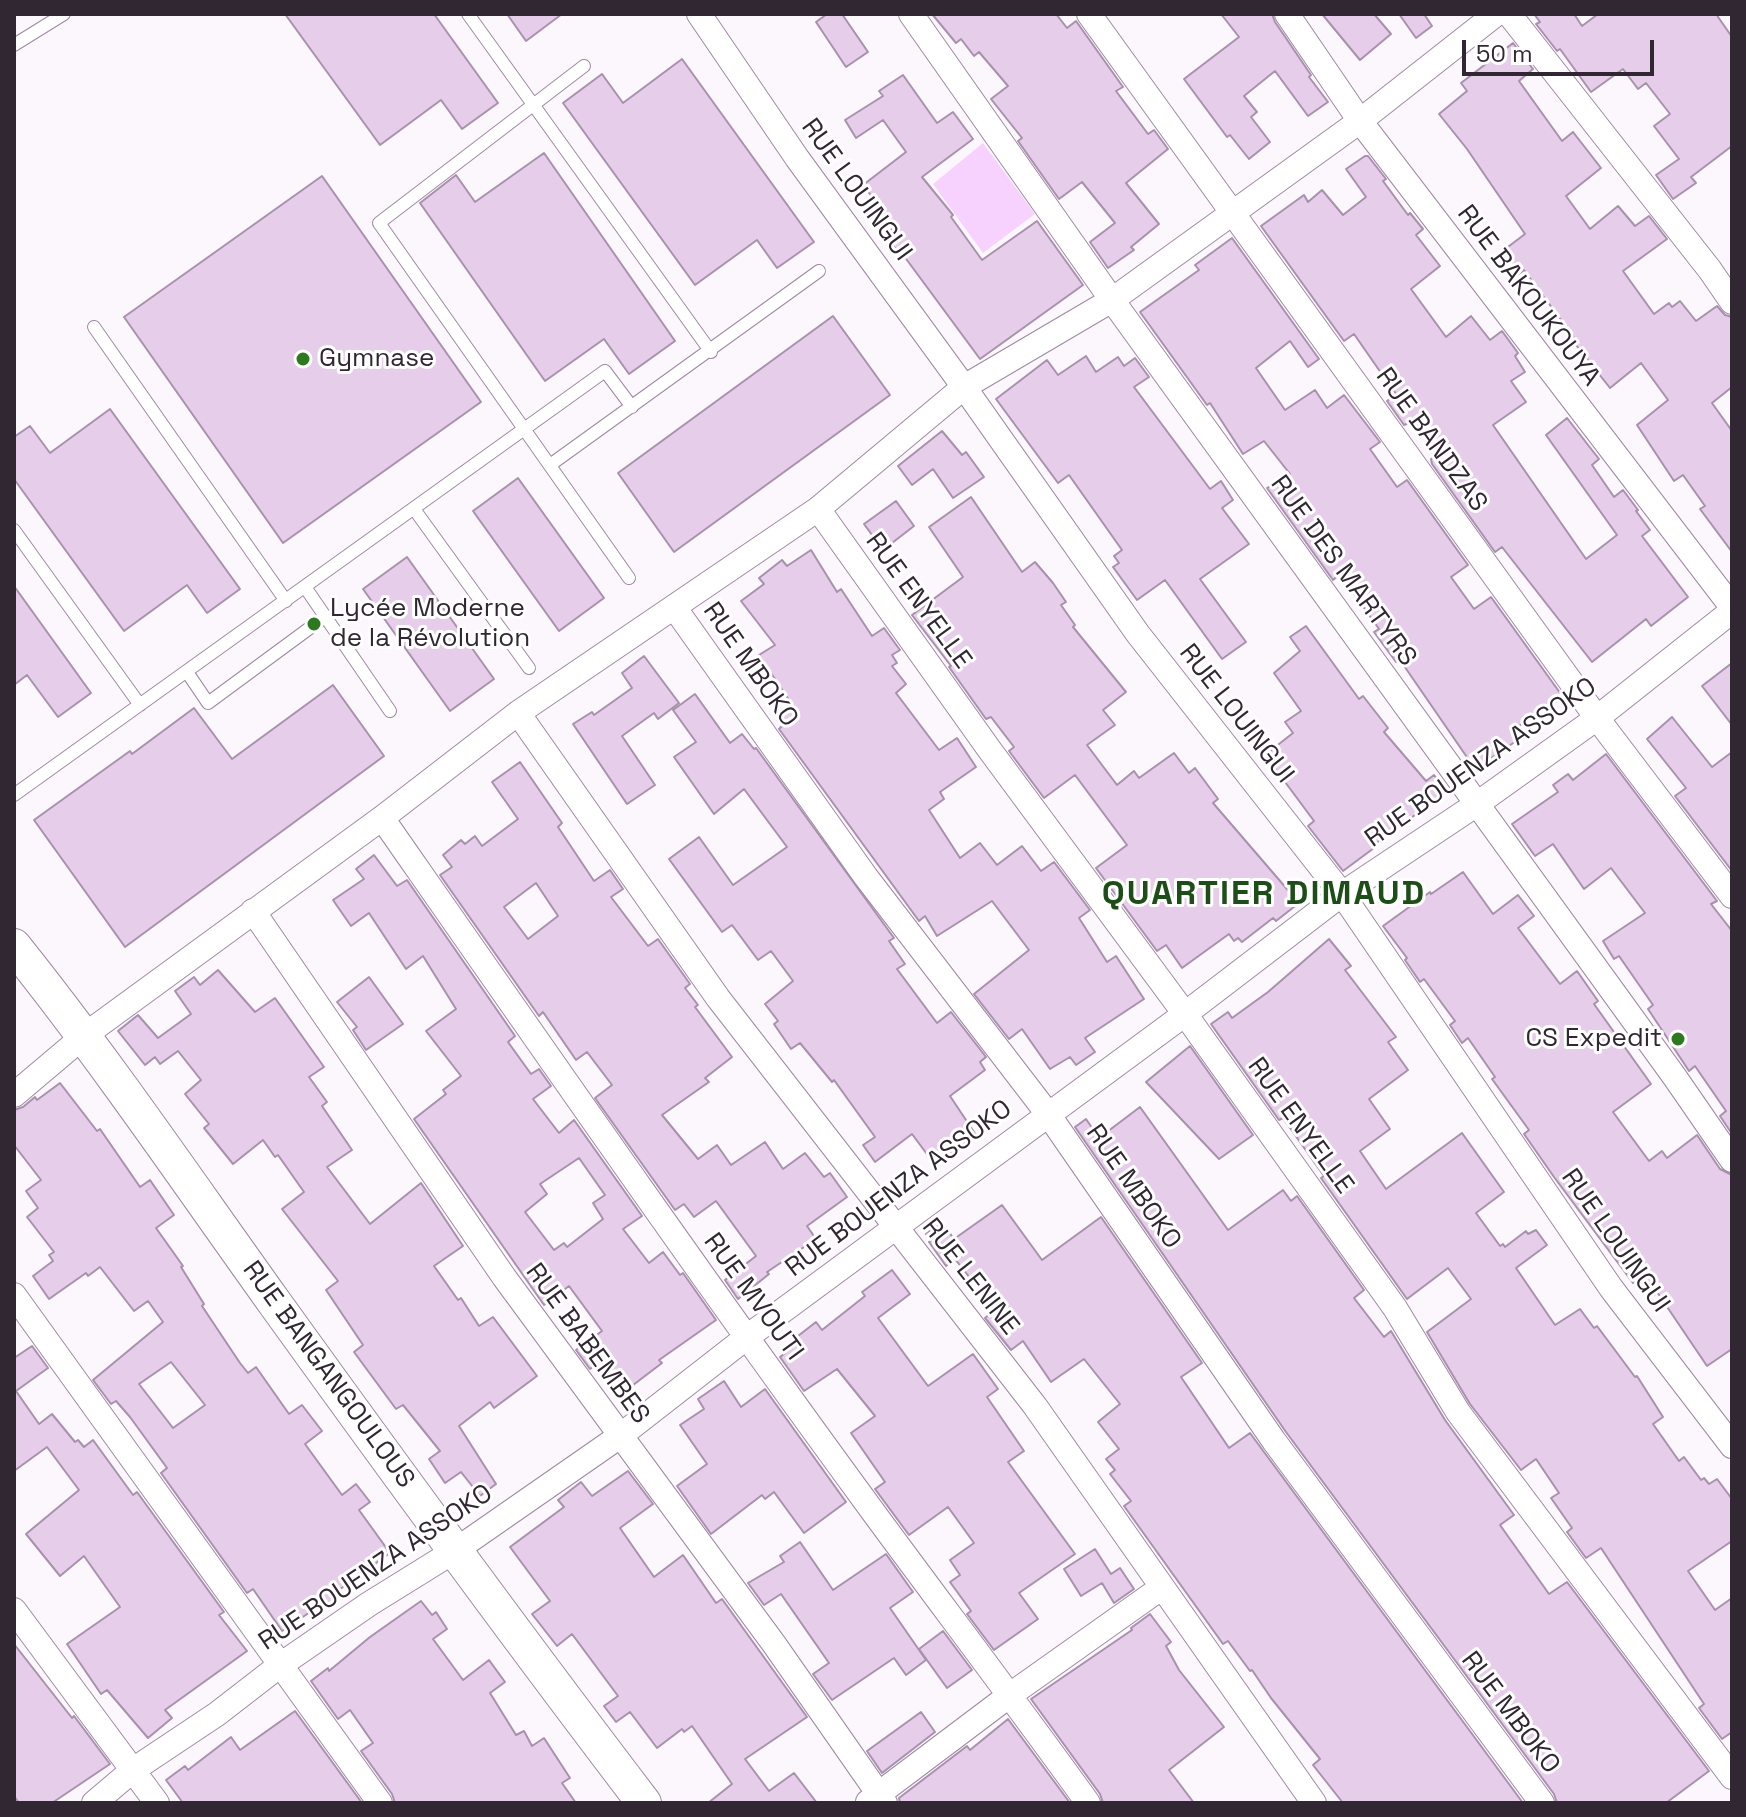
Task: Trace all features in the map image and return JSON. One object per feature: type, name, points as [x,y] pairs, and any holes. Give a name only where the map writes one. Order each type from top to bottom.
[{"type":"street","name":"RUE LOUINGUI","points":[[699,14],[797,158],[1138,634],[1342,894],[1611,1288],[1732,1446]]},
{"type":"street","name":"RUE DES MARTYRS","points":[[911,14],[1112,300],[1732,1160]]},
{"type":"street","name":"RUE BANDZAS","points":[[1089,14],[1597,718],[1732,896]]},
{"type":"street","name":"RUE BAKOUKOUYA","points":[[1287,14],[1360,121],[1732,609]]},
{"type":"street","points":[[14,1095],[85,1035],[382,818],[518,713],[818,509],[964,387],[1112,300],[1360,121],[1496,14]]},
{"type":"street","points":[[1509,14],[1732,302]]},
{"type":"street","name":"RUE ENYELLE","points":[[818,509],[1395,1308],[1458,1412],[1732,1777]]},
{"type":"street","name":"RUE MBOKO","points":[[674,607],[866,877],[1048,1114],[1274,1441],[1542,1803]]},
{"type":"street","name":"RUE BOUENZA ASSOKO","points":[[94,1803],[133,1770],[217,1714],[279,1666],[369,1604],[456,1550],[620,1436],[747,1337],[1185,1014],[1342,894],[1477,804],[1597,718],[1732,609]]},
{"type":"street","name":"RUE LENINE","points":[[518,713],[718,998],[1035,1406],[1314,1803]]},
{"type":"street","name":"RUE MVOUTI","points":[[382,818],[610,1146],[871,1509],[1088,1803]]},
{"type":"street","name":"RUE BABEMBES","points":[[253,911],[504,1277],[774,1644],[877,1800]]},
{"type":"street","name":"RUE BANGANGOULOUS","points":[[14,946],[85,1035],[275,1303],[550,1680],[644,1803]]},
{"type":"street","points":[[14,1295],[380,1803]]},
{"type":"street","points":[[877,1800],[1010,1695],[1161,1588]]},
{"type":"street","points":[[14,1610],[157,1803]]},
{"type":"lane","points":[[14,45],[64,14]]},
{"type":"lane","points":[[468,14],[711,352]]},
{"type":"lane","points":[[584,66],[379,223],[629,578]]},
{"type":"lane","points":[[550,465],[711,352],[819,271]]},
{"type":"lane","points":[[94,327],[286,601]]},
{"type":"lane","points":[[14,795],[605,371],[632,407]]},
{"type":"lane","points":[[414,509],[529,668]]},
{"type":"lane","points":[[14,530],[140,705]]},
{"type":"lane","points":[[305,587],[390,711]]},
{"type":"lane","points":[[187,672],[208,703],[326,616]]},
{"type":"shaded area","points":[[983,143],[1035,214],[983,253],[933,184]]},
{"type":"building","points":[[285,14],[434,14],[498,103],[462,129],[441,100],[380,145]]},
{"type":"building","points":[[507,14],[562,14],[526,41]]},
{"type":"building","points":[[827,14],[842,14],[868,52],[846,67],[816,22]]},
{"type":"building","points":[[932,14],[1056,14],[1067,28],[1076,21],[1123,87],[1116,91],[1148,134],[1154,130],[1168,149],[1126,183],[1159,224],[1131,247],[1134,250],[1108,268],[1090,242],[1115,223],[1082,182],[1059,199],[1018,141],[1022,138],[991,99],[1008,86],[979,52],[974,56],[961,39],[956,43]]},
{"type":"building","points":[[1221,14],[1272,14],[1311,75],[1309,77],[1328,102],[1308,116],[1275,71],[1244,96],[1257,112],[1251,117],[1270,142],[1249,159],[1230,135],[1227,137],[1184,79],[1239,37]]},
{"type":"building","points":[[1322,14],[1374,14],[1391,34],[1360,60]]},
{"type":"building","points":[[1399,14],[1424,14],[1432,26],[1416,38]]},
{"type":"building","points":[[1534,14],[1574,14],[1582,26],[1598,14],[1716,14],[1732,37],[1732,146],[1691,177],[1696,183],[1673,199],[1656,175],[1679,159],[1654,126],[1670,114],[1646,83],[1638,89],[1623,69],[1591,92],[1560,49],[1557,51],[1536,24],[1540,22]]},
{"type":"building","points":[[1513,43],[1533,69],[1519,81],[1562,141],[1573,132],[1601,168],[1566,196],[1590,229],[1618,206],[1635,226],[1649,216],[1667,239],[1623,271],[1654,314],[1669,303],[1672,307],[1680,301],[1696,321],[1717,306],[1725,315],[1732,317],[1732,387],[1712,403],[1732,431],[1732,552],[1700,509],[1705,506],[1683,475],[1674,481],[1637,425],[1668,400],[1641,363],[1610,388],[1524,270],[1513,279],[1496,256],[1525,234],[1439,114],[1467,91],[1461,83]]},
{"type":"building","points":[[682,59],[814,242],[777,268],[757,240],[695,285],[563,103],[602,74],[623,103]]},
{"type":"building","points":[[903,75],[937,123],[953,112],[973,139],[922,177],[953,215],[951,217],[982,260],[1037,221],[1083,285],[980,359],[904,256],[884,235],[895,227],[863,185],[906,152],[883,120],[856,138],[845,120],[883,96],[879,91]]},
{"type":"building","points":[[544,153],[675,341],[629,374],[604,339],[545,381],[420,203],[456,175],[475,202]]},
{"type":"building","points":[[1365,156],[1386,179],[1383,181],[1408,215],[1410,213],[1423,229],[1416,235],[1440,266],[1411,289],[1446,337],[1471,316],[1490,340],[1502,331],[1518,353],[1515,356],[1525,372],[1511,381],[1526,402],[1493,425],[1586,559],[1617,535],[1546,435],[1567,418],[1599,459],[1592,465],[1614,497],[1623,490],[1638,510],[1650,530],[1642,536],[1688,597],[1651,626],[1646,619],[1592,662],[1502,547],[1495,552],[1432,464],[1431,459],[1438,454],[1414,421],[1404,425],[1387,401],[1396,394],[1354,334],[1344,341],[1261,226],[1304,195],[1308,202],[1322,190],[1343,215],[1366,197],[1346,169]]},
{"type":"building","name":"Gymnase","points":[[322,176],[481,402],[283,543],[124,317]]},
{"type":"building","points":[[1232,238],[1319,359],[1308,367],[1290,341],[1256,368],[1285,410],[1315,390],[1327,408],[1344,395],[1380,442],[1370,449],[1397,487],[1407,480],[1468,565],[1451,577],[1474,609],[1491,597],[1563,697],[1519,726],[1525,735],[1481,765],[1479,762],[1473,766],[1400,660],[1396,662],[1374,632],[1379,629],[1340,574],[1333,580],[1267,488],[1290,474],[1264,441],[1243,454],[1210,403],[1207,405],[1140,312],[1199,270],[1195,265]]},
{"type":"building","points":[[833,316],[890,395],[674,552],[618,473]]},
{"type":"building","points":[[1086,356],[1096,372],[1118,357],[1124,366],[1135,358],[1149,377],[1134,387],[1210,489],[1221,481],[1233,500],[1222,508],[1249,544],[1200,579],[1246,642],[1222,659],[1165,580],[1137,600],[1113,567],[1119,563],[1114,556],[1122,550],[1069,475],[1058,483],[996,399],[1047,360],[1058,375]]},
{"type":"building","points":[[110,409],[240,589],[207,613],[187,585],[124,631],[14,479],[14,437],[30,426],[50,453]]},
{"type":"building","points":[[942,431],[962,455],[966,452],[984,477],[953,498],[933,469],[912,485],[898,466]]},
{"type":"building","points":[[518,478],[604,598],[559,631],[473,511]]},
{"type":"building","points":[[971,497],[1022,572],[1035,562],[1053,583],[1066,602],[1061,605],[1075,625],[1073,627],[1126,692],[1103,710],[1115,725],[1087,745],[1117,785],[1134,771],[1139,778],[1174,753],[1189,773],[1195,768],[1218,799],[1213,803],[1299,903],[1276,921],[1273,918],[1242,942],[1238,938],[1234,941],[1229,934],[1182,968],[1166,945],[1157,951],[1096,868],[1127,845],[1075,775],[1044,798],[1009,751],[1014,747],[991,717],[986,719],[912,615],[963,577],[929,527]]},
{"type":"building","points":[[896,501],[914,526],[883,550],[864,524]]},
{"type":"building","points":[[811,550],[837,592],[841,589],[872,636],[884,628],[900,650],[892,655],[897,663],[892,666],[906,684],[896,693],[939,750],[957,738],[976,767],[940,792],[944,799],[929,810],[960,858],[980,843],[997,865],[1022,846],[1041,871],[1054,862],[1090,910],[1079,918],[1107,962],[1116,956],[1144,999],[1085,1038],[1095,1052],[1076,1065],[1070,1057],[1050,1069],[1022,1029],[1009,1039],[974,994],[1029,950],[992,901],[937,936],[925,916],[919,921],[779,729],[784,724],[779,717],[793,706],[759,655],[775,645],[741,601],[764,584],[759,578],[782,560],[787,566]]},
{"type":"building","points":[[407,557],[494,679],[450,711],[363,589]]},
{"type":"building","points":[[14,586],[91,693],[58,717],[27,675],[14,685]]},
{"type":"building","points":[[1306,626],[1359,699],[1363,696],[1388,728],[1384,732],[1426,781],[1434,775],[1447,792],[1343,871],[1308,826],[1314,821],[1265,755],[1293,733],[1285,722],[1301,711],[1274,673],[1300,651],[1290,637]]},
{"type":"building","points":[[644,656],[679,703],[658,719],[654,713],[622,736],[655,785],[627,804],[573,724],[592,712],[594,715],[632,688],[622,673]]},
{"type":"building","points":[[1732,663],[1732,725],[1702,686]]},
{"type":"building","points":[[333,685],[384,756],[125,947],[34,820],[194,708],[232,759]]},
{"type":"building","points":[[695,694],[730,743],[742,734],[756,748],[894,938],[889,941],[905,964],[897,969],[937,1023],[951,1012],[986,1057],[980,1062],[985,1070],[950,1096],[976,1135],[935,1165],[912,1134],[875,1162],[863,1145],[875,1137],[834,1080],[832,1082],[800,1043],[791,1049],[774,1024],[778,1021],[765,1004],[793,981],[771,951],[758,960],[732,925],[722,932],[669,859],[699,837],[733,885],[787,847],[744,789],[714,814],[674,757],[696,742],[673,710]]},
{"type":"building","points":[[1672,717],[1712,767],[1732,752],[1732,871],[1675,796],[1686,788],[1647,739]]},
{"type":"building","points":[[1606,754],[1717,901],[1711,904],[1732,931],[1732,1134],[1720,1116],[1726,1111],[1695,1066],[1689,1071],[1648,1009],[1653,1005],[1619,956],[1614,959],[1603,941],[1645,913],[1611,868],[1584,889],[1553,844],[1535,856],[1512,824],[1558,792],[1553,785],[1568,774],[1573,780]]},
{"type":"building","points":[[520,762],[562,823],[558,827],[594,881],[610,870],[623,889],[611,897],[648,946],[658,939],[690,984],[685,988],[698,1005],[695,1007],[732,1057],[705,1078],[709,1082],[662,1115],[698,1159],[717,1145],[731,1165],[765,1142],[783,1169],[805,1153],[824,1177],[830,1173],[847,1197],[807,1226],[816,1239],[767,1272],[769,1274],[738,1299],[725,1280],[756,1256],[716,1201],[694,1217],[684,1204],[675,1210],[595,1098],[612,1085],[587,1052],[576,1060],[543,1012],[539,1016],[440,875],[452,867],[443,855],[461,840],[465,844],[475,836],[482,846],[518,819],[492,782]],"holes":[[[536,883],[558,916],[528,939],[504,907]]]},
{"type":"building","points":[[374,855],[397,886],[407,880],[515,1036],[508,1042],[531,1074],[539,1069],[551,1086],[533,1099],[559,1133],[574,1120],[642,1216],[623,1229],[649,1263],[663,1252],[680,1275],[683,1273],[716,1320],[659,1360],[662,1363],[624,1392],[597,1364],[590,1369],[576,1350],[602,1331],[569,1286],[544,1305],[414,1119],[446,1094],[443,1090],[461,1076],[426,1031],[456,1009],[423,956],[406,969],[369,913],[351,926],[333,900],[364,879],[356,869]],"holes":[[[579,1158],[605,1195],[593,1203],[603,1219],[567,1247],[564,1243],[554,1250],[525,1212],[547,1194],[540,1184]]]},
{"type":"building","points":[[1463,872],[1493,914],[1518,895],[1534,916],[1518,928],[1560,984],[1577,971],[1598,1001],[1594,1004],[1651,1084],[1613,1112],[1649,1161],[1662,1151],[1667,1158],[1697,1135],[1720,1169],[1732,1175],[1732,1349],[1707,1366],[1657,1292],[1654,1295],[1640,1277],[1633,1283],[1554,1177],[1524,1134],[1529,1130],[1492,1079],[1495,1077],[1468,1038],[1462,1043],[1450,1025],[1455,1021],[1424,979],[1420,982],[1383,926]]},
{"type":"building","points":[[1329,939],[1351,966],[1345,970],[1396,1037],[1388,1042],[1408,1070],[1369,1099],[1390,1129],[1360,1151],[1386,1189],[1462,1133],[1504,1192],[1476,1213],[1500,1246],[1503,1244],[1505,1247],[1526,1231],[1528,1234],[1536,1230],[1547,1245],[1516,1268],[1555,1325],[1580,1309],[1637,1376],[1663,1417],[1653,1424],[1679,1461],[1684,1457],[1701,1480],[1704,1478],[1709,1484],[1717,1479],[1732,1499],[1732,1541],[1688,1571],[1715,1610],[1732,1598],[1732,1732],[1722,1739],[1699,1708],[1704,1704],[1601,1548],[1586,1558],[1567,1532],[1572,1528],[1551,1498],[1559,1493],[1536,1459],[1521,1470],[1470,1404],[1427,1332],[1471,1299],[1448,1268],[1407,1299],[1321,1178],[1324,1176],[1283,1118],[1279,1120],[1211,1024],[1228,1012],[1232,1018],[1268,992]]},
{"type":"building","points":[[218,970],[255,1012],[275,998],[324,1067],[309,1077],[327,1102],[322,1106],[352,1150],[327,1167],[370,1224],[421,1183],[463,1246],[434,1266],[479,1326],[493,1317],[537,1376],[494,1408],[490,1402],[459,1426],[496,1484],[480,1496],[461,1472],[445,1483],[429,1459],[440,1451],[403,1405],[396,1409],[354,1352],[363,1345],[326,1290],[338,1281],[282,1209],[304,1192],[278,1155],[275,1157],[263,1140],[233,1164],[204,1128],[209,1124],[185,1094],[201,1080],[178,1051],[160,1064],[155,1057],[145,1065],[118,1031],[138,1015],[158,1038],[191,1014],[175,991],[194,977],[200,985]]},
{"type":"building","points":[[369,977],[403,1024],[366,1050],[353,1030],[357,1027],[337,1002]]},
{"type":"building","points":[[1190,1046],[1253,1135],[1219,1159],[1146,1082]]},
{"type":"building","points":[[60,1083],[97,1131],[100,1129],[140,1187],[150,1180],[174,1215],[156,1228],[183,1266],[204,1304],[202,1306],[240,1363],[248,1373],[256,1367],[289,1414],[302,1405],[322,1431],[305,1444],[342,1495],[356,1484],[370,1502],[359,1510],[390,1553],[339,1590],[343,1595],[325,1608],[322,1604],[282,1631],[253,1589],[247,1593],[161,1473],[167,1468],[130,1417],[116,1401],[111,1404],[93,1380],[163,1322],[148,1301],[134,1311],[100,1267],[49,1299],[33,1276],[53,1261],[49,1255],[54,1252],[27,1217],[38,1208],[26,1191],[41,1180],[14,1145],[14,1110],[35,1097],[37,1100]],"holes":[[[171,1362],[205,1405],[173,1428],[139,1384]]]},
{"type":"building","points":[[1140,1107],[1228,1230],[1283,1190],[1291,1201],[1297,1196],[1364,1290],[1354,1298],[1384,1337],[1391,1331],[1445,1420],[1514,1515],[1500,1525],[1549,1594],[1567,1582],[1709,1771],[1666,1803],[1557,1803],[1554,1794],[1286,1432],[1075,1127],[1086,1119],[1099,1138]]},
{"type":"building","points":[[1002,1205],[1042,1260],[1101,1217],[1202,1363],[1181,1377],[1229,1448],[1250,1433],[1523,1803],[1343,1803],[1313,1765],[1320,1759],[1228,1641],[1223,1644],[1124,1506],[1131,1501],[1110,1474],[1115,1470],[1106,1459],[1119,1449],[1098,1422],[1120,1404],[1084,1359],[1051,1382],[1023,1341],[1011,1350],[985,1318],[995,1310],[955,1259],[946,1266],[929,1242],[931,1240],[926,1234],[942,1222],[954,1239]]},
{"type":"building","points":[[892,1270],[910,1294],[878,1318],[928,1386],[973,1354],[998,1389],[987,1397],[1024,1451],[1008,1462],[1075,1554],[1019,1593],[1038,1619],[994,1650],[967,1614],[971,1611],[950,1582],[960,1575],[950,1560],[974,1543],[948,1507],[909,1535],[875,1489],[885,1482],[851,1433],[875,1416],[837,1369],[804,1391],[780,1357],[793,1347],[789,1343],[816,1322],[822,1330],[865,1296],[862,1292]]},
{"type":"building","points":[[32,1346],[48,1368],[16,1391],[39,1424],[52,1414],[75,1442],[78,1440],[84,1447],[93,1440],[133,1495],[137,1492],[224,1612],[219,1615],[247,1651],[165,1710],[172,1718],[148,1738],[107,1690],[101,1694],[67,1644],[120,1607],[84,1556],[60,1576],[26,1534],[79,1490],[47,1447],[14,1471],[14,1358]]},
{"type":"building","points":[[724,1381],[741,1407],[765,1389],[846,1502],[804,1533],[774,1492],[765,1499],[762,1495],[711,1534],[677,1486],[707,1464],[680,1425],[704,1409],[698,1399]]},
{"type":"building","points":[[628,1471],[653,1504],[620,1528],[654,1577],[683,1555],[716,1603],[722,1599],[807,1717],[745,1759],[769,1791],[794,1773],[817,1803],[708,1803],[732,1784],[692,1726],[684,1732],[682,1729],[657,1748],[630,1712],[616,1722],[604,1706],[618,1696],[572,1634],[557,1646],[532,1614],[550,1601],[510,1547],[564,1507],[558,1500],[581,1482],[592,1496]]},
{"type":"building","points":[[800,1542],[833,1590],[886,1554],[913,1592],[890,1608],[926,1660],[906,1675],[894,1658],[832,1700],[813,1674],[829,1663],[781,1594],[764,1605],[748,1583],[784,1562],[780,1556]]},
{"type":"building","points":[[1095,1549],[1111,1574],[1120,1568],[1134,1589],[1114,1603],[1102,1583],[1081,1596],[1064,1569]]},
{"type":"building","points":[[421,1601],[432,1615],[436,1612],[447,1629],[433,1639],[463,1680],[489,1660],[505,1682],[490,1693],[516,1735],[524,1731],[532,1746],[544,1738],[570,1778],[562,1783],[576,1803],[395,1803],[392,1794],[361,1751],[373,1743],[350,1710],[338,1719],[311,1681],[328,1668],[329,1671]]},
{"type":"building","points":[[1150,1614],[1171,1642],[1166,1646],[1179,1670],[1224,1727],[1169,1770],[1194,1803],[1103,1803],[1100,1794],[1031,1699],[1132,1630]]},
{"type":"building","points":[[943,1631],[972,1670],[947,1688],[919,1649]]},
{"type":"building","points":[[14,1644],[110,1764],[52,1803],[19,1803],[14,1796]]},
{"type":"building","points":[[295,1711],[362,1803],[183,1803],[166,1780],[185,1766],[188,1770],[231,1737],[240,1750]]},
{"type":"building","points":[[921,1712],[935,1732],[882,1773],[867,1751]]},
{"type":"building","points":[[1008,1719],[1070,1803],[900,1803],[899,1798],[967,1746],[970,1750]]},
{"type":"place","name":"Gymnase","points":[[303,359]]},
{"type":"place","name":"Lycée Moderne de la Révolution","points":[[314,624]]},
{"type":"place","name":"CS Expedit","points":[[1678,1039]]},
{"type":"district","name":"QUARTIER DIMAUD","points":[[1264,895]]}]
